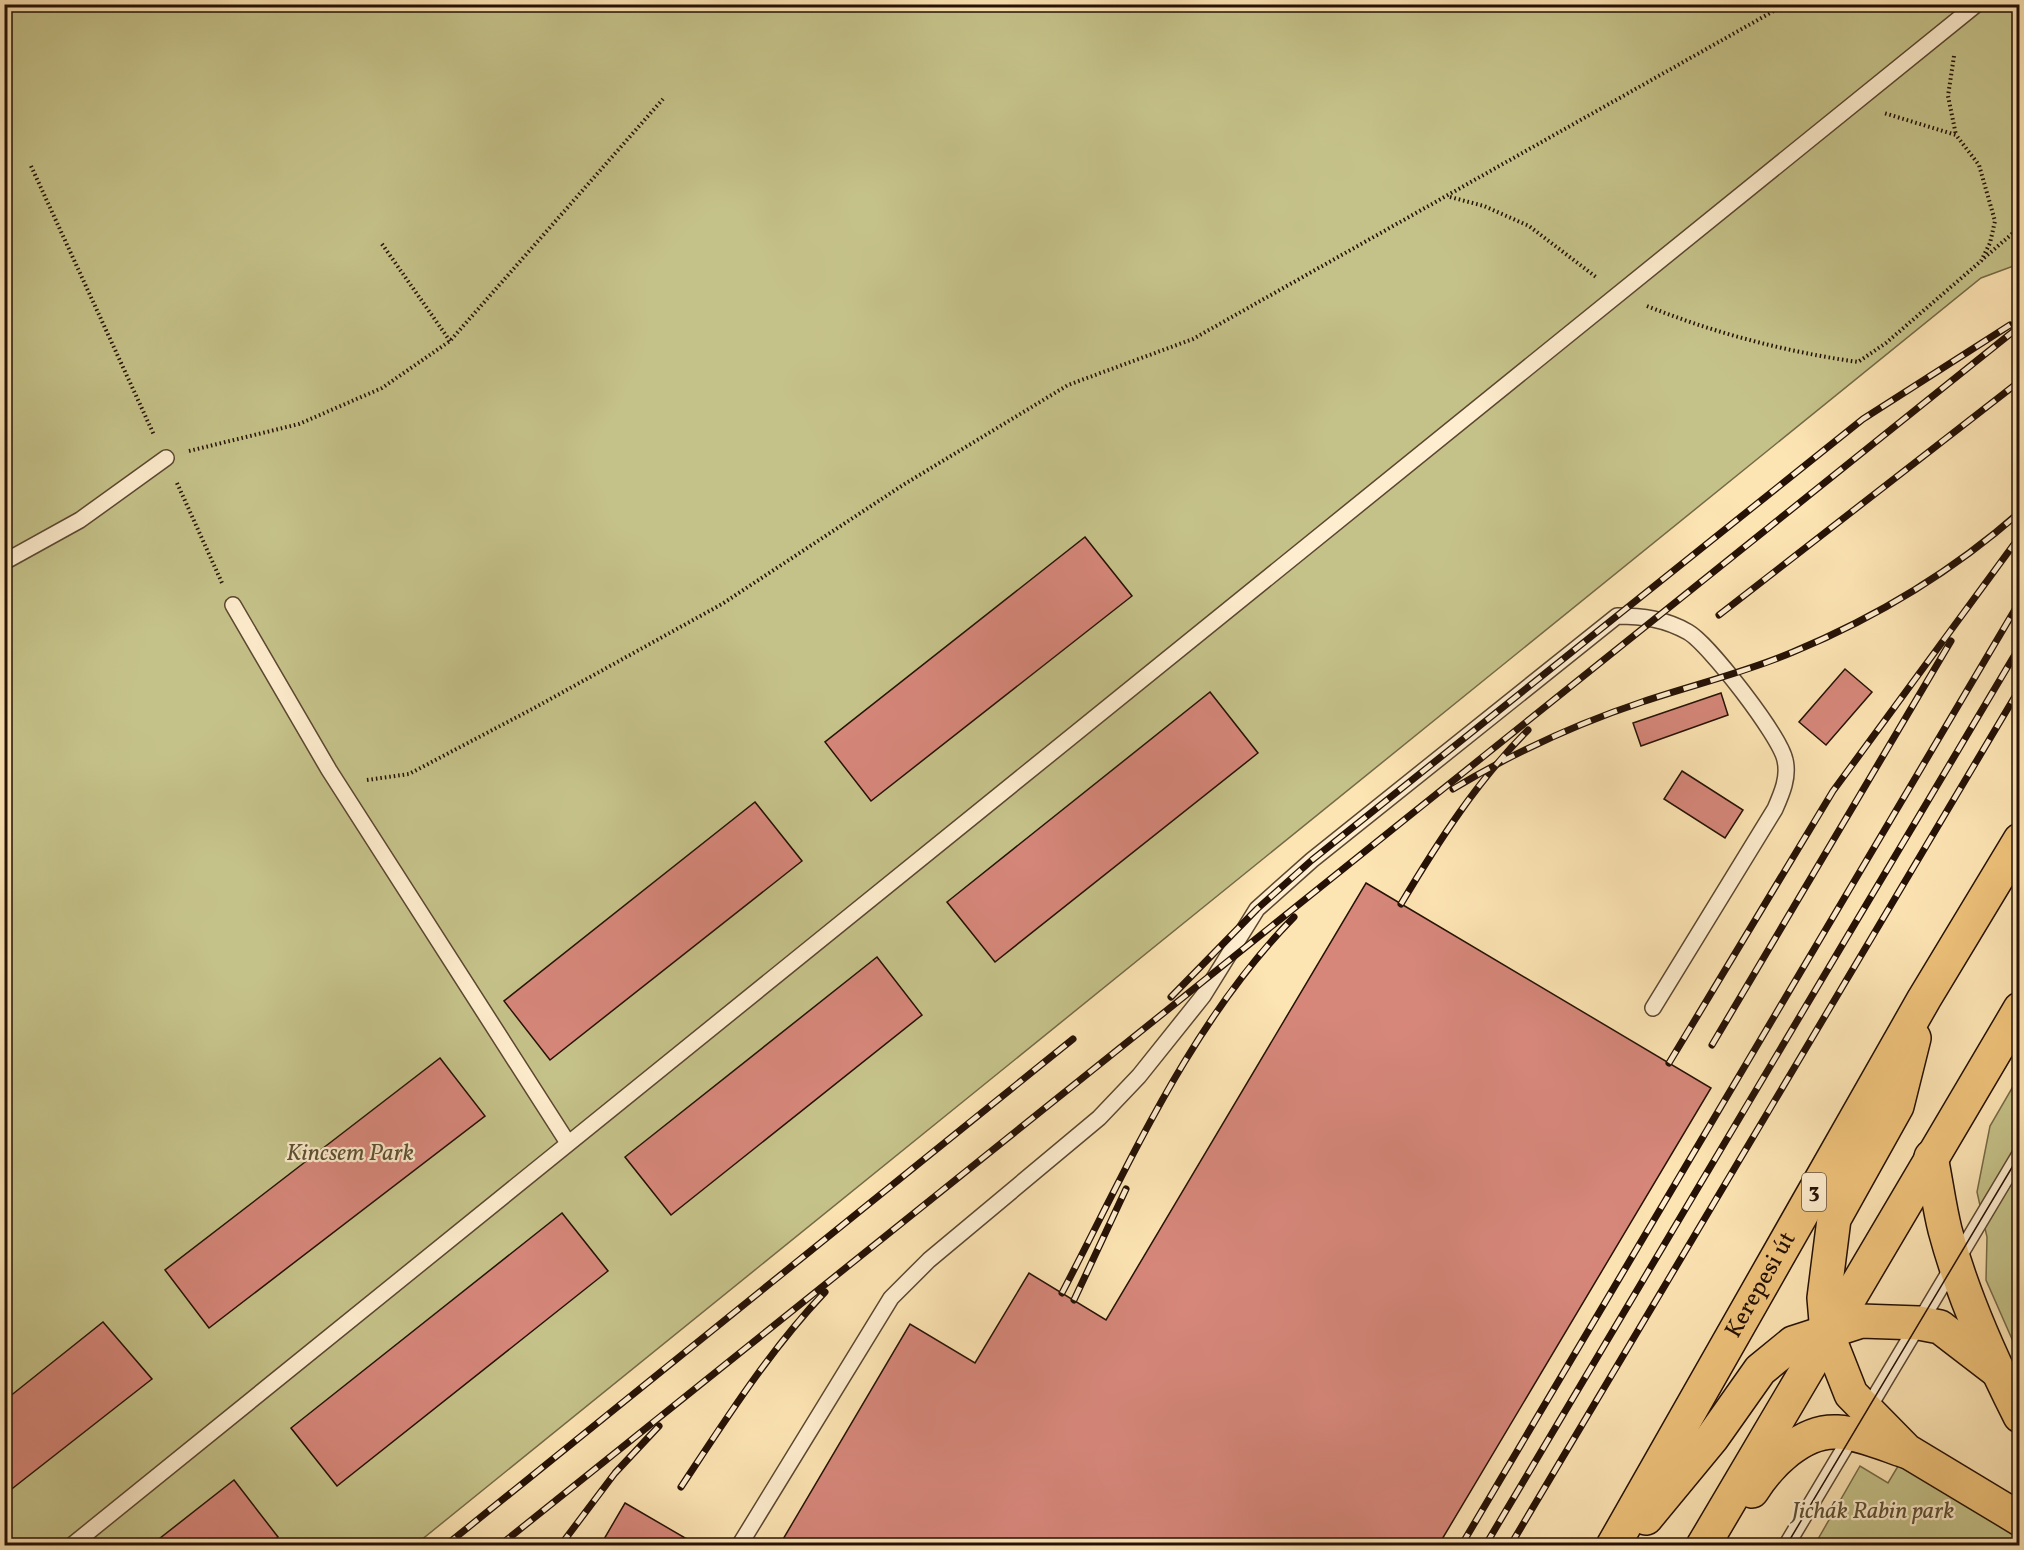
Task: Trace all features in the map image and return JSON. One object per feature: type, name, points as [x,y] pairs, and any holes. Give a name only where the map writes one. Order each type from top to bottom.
[{"type":"main road","name":"Kerepesi út","points":[[1613,1545],[1924,999],[2019,840]]},
{"type":"main road","points":[[1924,999],[1897,1106],[1834,1219],[1824,1298],[1827,1333],[1851,1394],[1859,1422],[2019,1519]]},
{"type":"main road","points":[[1710,1533],[2019,1009]]},
{"type":"main road","points":[[1931,1157],[1945,1230],[1955,1262],[1996,1370],[2019,1416]]},
{"type":"main road","points":[[1623,1545],[1713,1438],[1760,1370],[1793,1343],[1860,1321],[1919,1323],[1940,1327],[1996,1370]]},
{"type":"main road","points":[[1710,1533],[1751,1492],[1762,1475],[1796,1443],[1835,1432],[1859,1422]]},
{"type":"lane","points":[[71,1545],[1972,8]]},
{"type":"lane","points":[[4,562],[80,520],[166,458]]},
{"type":"lane","points":[[233,605],[338,784],[568,1143]]},
{"type":"lane","points":[[739,1545],[891,1298],[929,1260],[1099,1118],[1139,1076],[1203,996],[1257,909],[1312,860],[1617,616],[1664,621],[1699,640],[1770,730],[1785,758],[1786,772],[1783,790],[1776,809],[1653,1008]]},
{"type":"lane","points":[[1786,1545],[2019,1154]]},
{"type":"path","points":[[338,784],[409,774],[536,707],[722,604],[903,485],[1068,385],[1193,339],[1786,4]]},
{"type":"path","points":[[1972,8],[1955,50],[1948,96],[1956,135],[1979,165],[1995,221],[1990,243],[1980,261]]},
{"type":"path","points":[[166,458],[223,441],[299,424],[382,388],[450,341],[663,99]]},
{"type":"path","points":[[1852,105],[1899,116],[1956,135]]},
{"type":"path","points":[[31,166],[233,605]]},
{"type":"path","points":[[1449,196],[1484,206],[1528,226],[1618,294],[1670,315],[1808,355],[1858,362],[1886,343],[2019,227]]},
{"type":"path","points":[[382,244],[450,341]]},
{"type":"green space","name":"Kincsem Park","points":[[4,5],[2019,5],[2019,264],[1981,278],[415,1545],[5,1545]]},
{"type":"green space","points":[[2019,1076],[2019,1355],[1986,1280],[1987,1237],[1977,1192],[1990,1126]]},
{"type":"green space","name":"Jichák Rabin park","points":[[1907,1451],[2019,1508],[2019,1545],[1814,1546],[1860,1466],[1888,1483]]},
{"type":"building","points":[[1085,537],[1132,596],[871,801],[825,742]]},
{"type":"building","points":[[1845,669],[1872,692],[1826,745],[1799,722]]},
{"type":"building","points":[[1210,692],[1258,753],[995,962],[947,902]]},
{"type":"building","points":[[1721,693],[1728,715],[1641,746],[1633,723]]},
{"type":"building","points":[[1682,771],[1743,810],[1725,838],[1664,799]]},
{"type":"building","points":[[755,802],[802,861],[550,1060],[504,1001]]},
{"type":"building","points":[[1366,883],[1711,1088],[1438,1546],[779,1546],[910,1324],[975,1363],[1029,1273],[1106,1320]]},
{"type":"building","points":[[877,957],[922,1015],[671,1215],[625,1157]]},
{"type":"building","points":[[440,1058],[485,1116],[209,1328],[165,1270]]},
{"type":"building","points":[[562,1213],[608,1271],[337,1486],[291,1428]]},
{"type":"building","points":[[103,1322],[152,1379],[4,1495],[4,1401]]},
{"type":"building","points":[[234,1480],[278,1537],[267,1546],[150,1546]]},
{"type":"building","points":[[625,1503],[699,1546],[600,1546]]},
{"type":"tram line","points":[[1786,1546],[2020,1154]]},
{"type":"railway","points":[[1171,997],[1257,909],[1312,860],[1863,419],[2010,325]]},
{"type":"railway","points":[[499,1546],[2020,326]]},
{"type":"railway","points":[[1719,615],[2020,381]]},
{"type":"railway","points":[[1453,789],[1522,751],[1593,720],[1642,702],[1737,673],[1824,639],[1883,608],[1940,573],[1968,554],[2020,512]]},
{"type":"railway","points":[[1669,1063],[1833,791],[2020,536]]},
{"type":"railway","points":[[1461,1546],[2020,601]]},
{"type":"railway","points":[[1712,1045],[1951,641]]},
{"type":"railway","points":[[1485,1546],[2020,646]]},
{"type":"railway","points":[[1510,1546],[2020,688]]},
{"type":"railway","points":[[1401,904],[1475,791],[1528,730]]},
{"type":"railway","points":[[1062,1293],[1164,1096],[1193,1048],[1223,1002],[1257,958],[1294,917]]},
{"type":"railway","points":[[445,1546],[1073,1039]]},
{"type":"railway","points":[[1074,1300],[1126,1189]]},
{"type":"railway","points":[[681,1487],[767,1362],[825,1292]]},
{"type":"railway","points":[[560,1546],[615,1473],[659,1426]]}]
